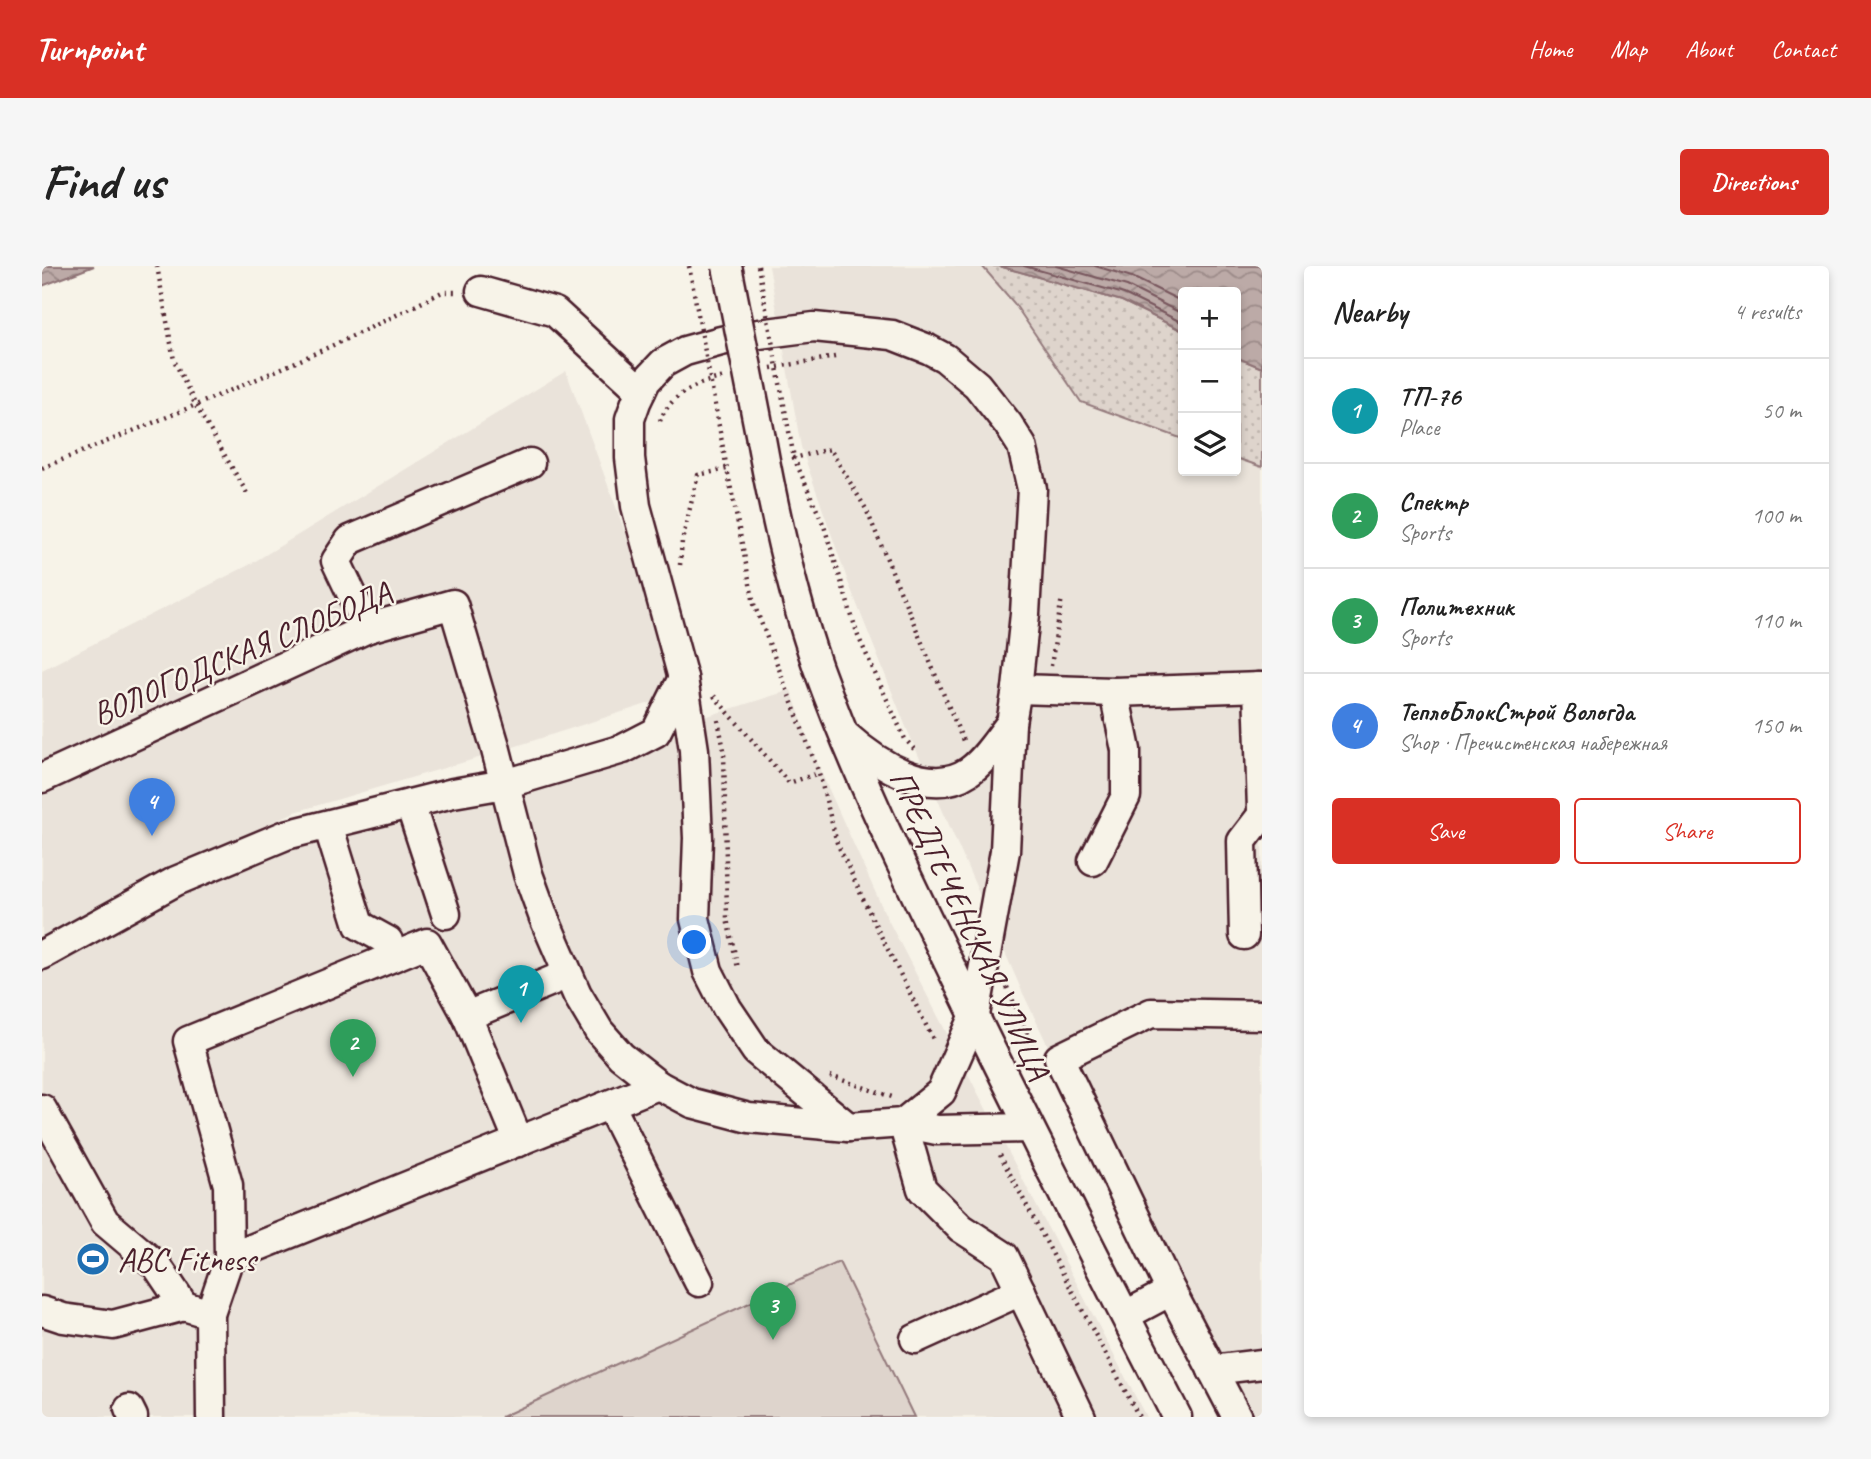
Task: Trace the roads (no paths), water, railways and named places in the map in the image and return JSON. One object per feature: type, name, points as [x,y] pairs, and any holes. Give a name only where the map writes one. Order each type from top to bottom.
[{"type":"street","name":"ПРЕДТЕЧЕНСКАЯ УЛИЦА","points":[[727,266],[782,541],[818,667],[844,734],[883,825],[1029,1128],[1177,1417]]},
{"type":"street","points":[[481,291],[555,313],[641,391]]},
{"type":"street","points":[[505,784],[528,874],[577,994],[599,1031],[621,1056],[658,1085],[692,1103],[749,1118],[848,1127],[902,1110],[941,1092],[975,1015],[1005,851],[1011,723],[1017,690],[1031,528],[1032,489],[1022,446],[992,401],[977,385],[945,358],[928,348],[892,335],[839,328],[788,329],[685,351],[663,363],[646,381],[630,419],[631,478],[636,506],[682,678],[694,750],[697,803],[695,919],[708,971],[727,1008],[756,1051],[848,1127]]},
{"type":"street","points":[[368,628],[336,561],[351,540],[530,463]]},
{"type":"street","name":"ВОЛОГОДСКАЯ СЛОБОДА","points":[[42,778],[368,628],[453,604],[505,784]]},
{"type":"street","points":[[42,955],[176,881],[286,835],[505,784],[623,749],[656,732],[682,678]]},
{"type":"street","points":[[1017,690],[1114,692],[1260,687],[1262,812],[1242,841],[1244,935]]},
{"type":"street","points":[[1093,861],[1126,796],[1126,750],[1114,692]]},
{"type":"street","points":[[844,734],[858,747],[898,771],[923,780],[947,780],[966,774],[975,767],[1011,723]]},
{"type":"street","points":[[410,804],[446,914]]},
{"type":"street","points":[[328,825],[359,925],[388,942]]},
{"type":"street","points":[[42,1311],[62,1318],[113,1325],[197,1310],[229,1258],[228,1185],[188,1041],[427,943],[467,1016],[519,1142]]},
{"type":"street","points":[[467,1016],[568,974]]},
{"type":"street","points":[[1237,1417],[1171,1291],[1059,1058],[1151,1013],[1262,1015]]},
{"type":"street","points":[[229,1258],[658,1085]]},
{"type":"street","points":[[610,1105],[699,1282]]},
{"type":"street","points":[[42,1108],[105,1222],[157,1266],[197,1310],[211,1417]]},
{"type":"street","points":[[902,1110],[937,1130],[1029,1128]]},
{"type":"street","points":[[902,1110],[922,1189],[961,1228],[1004,1256],[1081,1417]]},
{"type":"street","points":[[915,1339],[1021,1291]]},
{"type":"street","points":[[1126,1315],[1171,1291]]},
{"type":"street","points":[[1212,1370],[1262,1364]]},
{"type":"water","points":[[42,266],[94,266],[42,286]]},
{"type":"water","points":[[999,266],[1262,266],[1262,368],[1241,359],[1241,287],[1178,287],[1178,329],[1122,301]]},
{"type":"place","name":"ТеплоБлокСтрой Вологда","points":[[152,836]]},
{"type":"place","name":"ТП-76","points":[[521,1023]]},
{"type":"place","name":"Спектр","points":[[353,1077]]},
{"type":"place","name":"ABC Fitness","points":[[93,1259]]},
{"type":"place","name":"Политехник","points":[[773,1340]]}]
